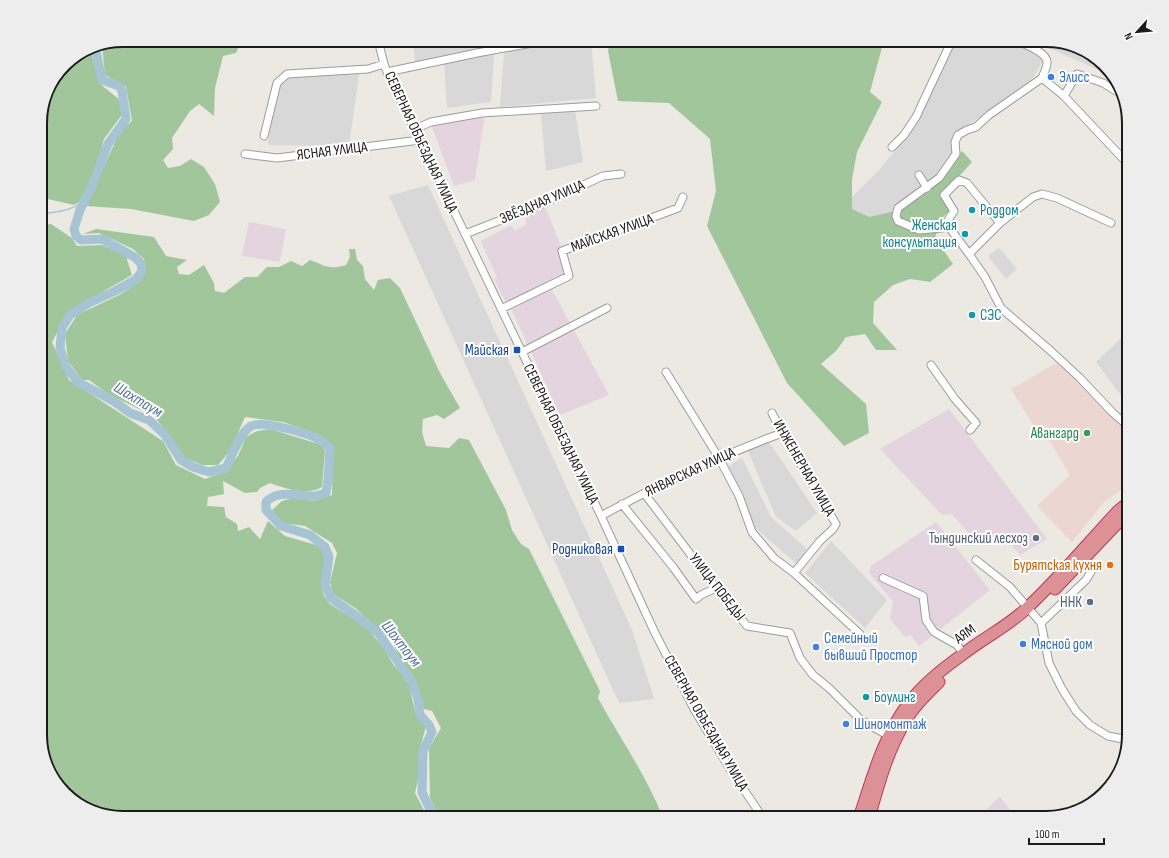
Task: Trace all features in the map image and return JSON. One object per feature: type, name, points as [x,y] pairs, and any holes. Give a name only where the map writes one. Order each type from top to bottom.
[{"type":"highway","name":"АЯМ","points":[[861,811],[878,762],[889,736],[908,704],[940,671],[963,653],[1030,610],[1122,508]]},
{"type":"highway","name":"АЯМ","points":[[871,811],[885,765],[894,744],[908,716],[925,695],[948,674],[998,639],[1085,558],[1122,519]]},
{"type":"street","name":"СЕВЕРНАЯ ОБЪЕЗДНАЯ УЛИЦА","points":[[380,47],[387,72],[655,633],[694,709],[730,769],[758,811]]},
{"type":"street","points":[[387,72],[508,47]]},
{"type":"street","points":[[892,147],[904,135],[916,117],[949,47]]},
{"type":"street","points":[[1000,223],[967,183],[959,180],[944,195],[954,211],[942,228],[919,230],[898,221],[896,216],[898,208],[939,178],[956,154],[955,142],[958,135],[976,127],[1042,78],[1047,63],[1046,58],[1038,51],[1030,47]]},
{"type":"street","points":[[264,136],[277,82],[287,74],[368,69],[384,64]]},
{"type":"street","points":[[1064,96],[1077,74],[1103,83],[1114,90]]},
{"type":"street","points":[[1042,78],[1064,96],[1122,158]]},
{"type":"street","points":[[415,129],[431,122],[482,113],[596,106]]},
{"type":"street","name":"ЯСНАЯ УЛИЦА","points":[[245,154],[277,158],[420,140]]},
{"type":"street","name":"ЗВЁЗДНАЯ УЛИЦА","points":[[465,234],[542,204],[603,176],[621,174]]},
{"type":"street","points":[[919,175],[927,188]]},
{"type":"street","points":[[969,254],[1000,223],[1033,197],[1042,194],[1056,198],[1112,223]]},
{"type":"street","name":"МАЙСКАЯ УЛИЦА","points":[[500,309],[569,276],[562,251],[678,208],[683,197]]},
{"type":"street","points":[[946,223],[985,277],[1001,308],[1069,368],[1122,421]]},
{"type":"street","points":[[522,352],[607,308]]},
{"type":"street","points":[[931,365],[955,400],[976,423],[970,430]]},
{"type":"street","points":[[666,372],[719,458],[739,496],[752,532],[774,558],[794,573],[860,634]]},
{"type":"street","name":"ИНЖЕНЕРНАЯ УЛИЦА","points":[[772,413],[782,433],[836,524],[794,573]]},
{"type":"street","name":"ЯНВАРСКАЯ УЛИЦА","points":[[600,516],[644,493],[719,458],[782,433]]},
{"type":"street","name":"УЛИЦА ПОБЕДЫ","points":[[644,493],[716,588],[747,626],[790,634],[800,658],[813,675],[829,688],[861,720],[889,736]]},
{"type":"street","points":[[622,504],[673,567],[696,600],[701,595],[716,588]]},
{"type":"street","points":[[1041,623],[1086,580],[1092,570],[1085,558]]},
{"type":"street","points":[[976,560],[1010,587],[1041,623],[1049,663],[1062,689],[1076,711],[1090,725],[1108,736],[1122,739]]},
{"type":"street","points":[[883,578],[923,596],[926,620],[934,632],[957,645],[963,653]]},
{"type":"shaded area","points":[[414,47],[494,47],[415,62]]},
{"type":"shaded area","points":[[529,47],[592,47],[596,98],[500,107],[504,52]]},
{"type":"shaded area","points":[[954,47],[1026,47],[1046,56],[1031,81],[957,133],[958,157],[869,230],[847,202],[880,169],[913,129]]},
{"type":"shaded area","points":[[1047,47],[1061,48],[1079,55],[1088,60],[1102,72]]},
{"type":"shaded area","points":[[494,53],[491,102],[447,108],[444,63]]},
{"type":"shaded area","points":[[359,74],[349,146],[268,145],[275,78]]},
{"type":"shaded area","points":[[575,111],[583,162],[546,171],[541,114]]},
{"type":"shaded area","points":[[485,114],[475,180],[454,186],[431,124]]},
{"type":"shaded area","points":[[428,185],[632,630],[654,699],[619,703],[389,196]]},
{"type":"shaded area","points":[[540,207],[546,209],[573,276],[551,288],[609,395],[560,415],[508,302],[506,303],[494,279],[497,278],[481,241],[511,225],[515,231],[526,225],[526,214]]},
{"type":"shaded area","points":[[249,222],[286,229],[280,262],[242,256]]},
{"type":"shaded area","points":[[999,248],[1017,269],[1006,279],[988,256]]},
{"type":"shaded area","points":[[1122,338],[1122,397],[1096,362]]},
{"type":"shaded area","points":[[1060,361],[1122,422],[1122,490],[1105,501],[1072,542],[1037,506],[1070,475],[1047,436],[1042,439],[1011,389]]},
{"type":"shaded area","points":[[949,409],[1047,539],[1020,555],[1008,541],[971,536],[952,514],[942,515],[880,449]]},
{"type":"shaded area","points":[[769,442],[817,513],[796,531],[776,517],[748,451]]},
{"type":"shaded area","points":[[742,458],[771,517],[807,549],[797,564],[754,527],[729,466]]},
{"type":"shaded area","points":[[936,522],[990,590],[919,646],[910,635],[905,637],[890,619],[893,601],[869,573],[871,566]]},
{"type":"shaded area","points":[[831,541],[887,600],[865,628],[805,573]]},
{"type":"shaded area","points":[[1000,796],[1010,811],[985,811]]},
{"type":"green space","points":[[239,47],[236,53],[223,56],[215,88],[214,116],[199,104],[190,111],[172,138],[173,149],[163,160],[168,168],[180,166],[191,159],[204,167],[215,184],[220,202],[209,215],[194,221],[131,209],[86,206],[120,131],[132,121],[126,87],[105,75],[103,50],[108,48]]},
{"type":"green space","points":[[609,47],[882,47],[870,92],[882,102],[857,152],[852,179],[852,209],[869,217],[900,210],[942,178],[962,151],[972,162],[942,195],[950,210],[941,219],[935,238],[953,264],[930,282],[910,279],[893,285],[874,302],[873,323],[897,350],[876,350],[865,334],[846,337],[837,350],[821,364],[866,404],[869,433],[844,446],[787,383],[707,226],[716,191],[710,139],[669,103],[618,101],[608,51]]},
{"type":"green space","points":[[92,54],[99,83],[121,101],[121,116],[104,139],[96,169],[79,202],[74,205],[47,199],[47,118],[53,94],[57,85],[69,69]]},
{"type":"green space","points":[[47,224],[51,224],[72,238],[77,246],[102,245],[126,256],[132,275],[69,311],[52,342],[69,380],[163,441],[176,465],[205,479],[222,473],[238,456],[246,437],[257,431],[270,429],[322,445],[325,451],[322,487],[310,491],[296,491],[270,483],[260,488],[257,492],[245,493],[223,481],[224,494],[208,497],[207,506],[224,507],[226,517],[237,524],[238,531],[249,527],[260,539],[268,521],[285,536],[316,545],[323,550],[325,559],[321,586],[324,596],[330,604],[366,627],[384,648],[393,664],[408,681],[416,715],[426,726],[419,753],[419,775],[415,793],[424,811],[108,810],[85,801],[66,785],[57,773],[53,764],[47,740]]},
{"type":"green space","points":[[96,229],[154,237],[166,256],[187,260],[177,267],[179,274],[189,275],[204,265],[214,283],[215,291],[224,293],[245,277],[257,277],[267,267],[279,267],[291,261],[302,266],[310,260],[324,266],[331,267],[346,265],[350,257],[349,249],[355,249],[357,260],[363,266],[365,279],[374,290],[378,280],[390,278],[400,288],[440,373],[460,408],[444,419],[437,415],[423,419],[422,432],[426,446],[449,448],[459,438],[469,440],[506,510],[512,530],[521,544],[529,549],[600,691],[598,698],[641,772],[660,811],[436,811],[430,798],[429,748],[441,728],[432,711],[424,709],[418,689],[391,640],[355,608],[333,594],[330,582],[337,553],[332,543],[305,526],[282,523],[272,510],[282,501],[293,498],[313,501],[332,495],[333,447],[318,434],[283,422],[245,417],[230,451],[218,465],[202,465],[185,458],[154,416],[108,394],[89,380],[82,380],[68,361],[65,334],[77,315],[119,295],[139,282],[146,269],[144,259],[133,249],[99,233],[83,234]]},
{"type":"waterway","name":"Шахтаум","points":[[96,52],[102,80],[119,86],[122,91],[126,119],[108,144],[92,186],[80,210],[74,229],[76,236],[81,240],[102,239],[136,258],[142,265],[141,273],[135,280],[89,303],[70,315],[62,328],[60,348],[66,367],[78,382],[115,402],[130,413],[149,420],[165,435],[181,460],[193,467],[209,472],[226,468],[243,433],[251,426],[276,426],[309,435],[328,446],[330,449],[326,493],[313,496],[282,494],[271,498],[266,502],[266,510],[281,526],[310,535],[325,547],[329,557],[325,585],[331,598],[379,634],[412,682],[418,699],[420,715],[429,725],[432,732],[423,751],[422,792],[431,811]]},
{"type":"waterway","points":[[47,213],[69,209],[84,201]]},
{"type":"place","name":"Элисс","points":[[1051,77]]},
{"type":"place","name":"Роддом","points":[[972,210]]},
{"type":"place","name":"Женская консультация","points":[[965,234]]},
{"type":"place","name":"СЭС","points":[[972,315]]},
{"type":"place","name":"Майская","points":[[517,350]]},
{"type":"place","name":"Авангард","points":[[1087,433]]},
{"type":"place","name":"Тындинский лесхоз","points":[[1036,538]]},
{"type":"place","name":"Родниковая","points":[[621,549]]},
{"type":"place","name":"Бурятская кухня","points":[[1110,565]]},
{"type":"place","name":"ННК","points":[[1090,602]]},
{"type":"place","name":"Мясной дом","points":[[1023,644]]},
{"type":"place","name":"Семейный бывший Простор","points":[[816,647]]},
{"type":"place","name":"Боулинг","points":[[866,697]]},
{"type":"place","name":"Шиномонтаж","points":[[846,724]]}]
